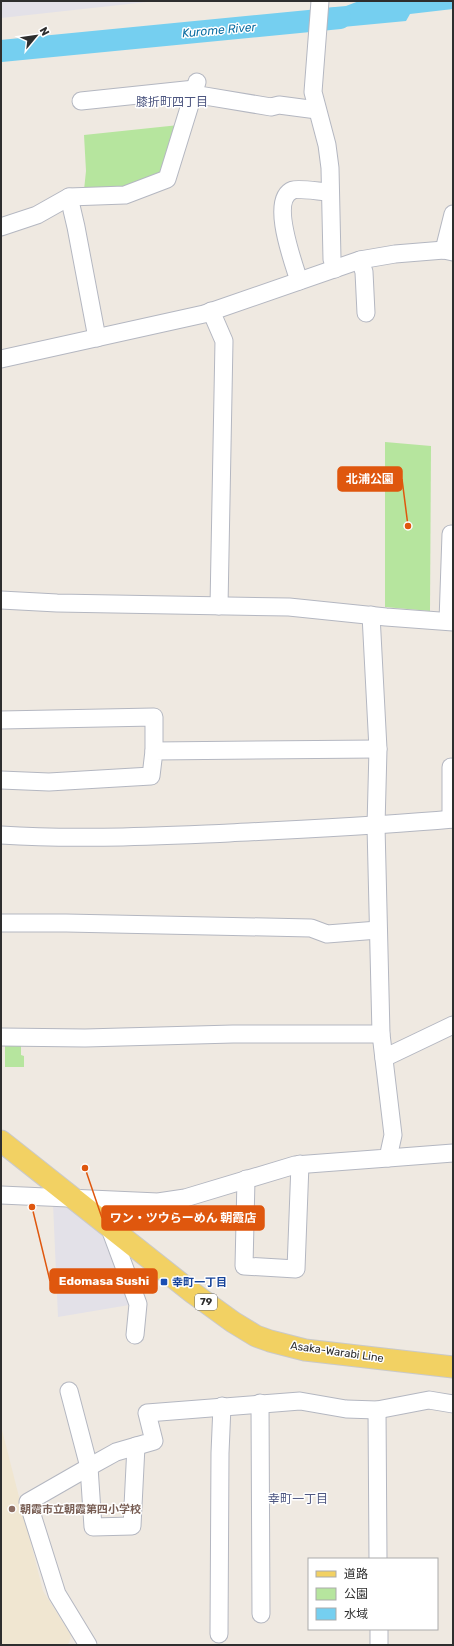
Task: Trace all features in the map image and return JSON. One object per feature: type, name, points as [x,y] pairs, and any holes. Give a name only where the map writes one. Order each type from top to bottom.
[{"type":"main road","name":"Asaka-Warabi Line","points":[[1,1141],[193,1293],[233,1322],[256,1336],[305,1350],[453,1367]]},
{"type":"street","points":[[320,1],[314,92],[317,110],[327,145],[330,168],[332,259],[335,269]]},
{"type":"street","points":[[81,101],[195,89],[271,107],[280,105],[317,110]]},
{"type":"street","points":[[1,227],[37,215],[69,197],[125,195],[167,179],[195,89]]},
{"type":"street","points":[[299,281],[285,234],[282,203],[286,196],[293,190],[330,192]]},
{"type":"street","points":[[69,197],[76,227],[96,338]]},
{"type":"street","points":[[1,359],[211,312],[360,260],[395,254],[448,251],[453,214]]},
{"type":"street","points":[[360,260],[364,272],[366,313]]},
{"type":"street","points":[[211,312],[224,341],[219,606]]},
{"type":"street","points":[[1,600],[57,603],[288,608],[450,622],[451,534],[453,535]]},
{"type":"street","points":[[372,615],[378,749],[376,826],[381,1034],[393,1135],[388,1158]]},
{"type":"street","points":[[1,720],[154,717],[154,751],[151,776],[49,782],[1,780]]},
{"type":"street","points":[[154,751],[378,749]]},
{"type":"street","points":[[1,835],[59,837],[165,836],[376,826],[452,819],[451,767]]},
{"type":"street","points":[[1,923],[66,922],[311,928],[327,934],[378,930]]},
{"type":"street","points":[[384,1058],[453,1026]]},
{"type":"street","points":[[1,1037],[79,1038],[233,1034],[381,1034]]},
{"type":"street","points":[[1,1195],[158,1202],[185,1198],[246,1178],[300,1164],[453,1153]]},
{"type":"street","points":[[246,1178],[244,1266],[296,1269],[300,1164]]},
{"type":"street","points":[[109,1226],[138,1304],[134,1335]]},
{"type":"street","points":[[69,1391],[89,1466],[93,1527],[132,1526],[136,1446]]},
{"type":"street","points":[[86,1644],[57,1594],[28,1502],[116,1452],[154,1441],[147,1413],[300,1401],[346,1409],[377,1410],[429,1400],[453,1404]]},
{"type":"street","points":[[260,1403],[261,1614]]},
{"type":"street","points":[[219,1634],[220,1453],[222,1406]]},
{"type":"street","points":[[377,1410],[378,1558]]},
{"type":"street","points":[[379,1630],[379,1645]]},
{"type":"shaded area","points":[[1,1],[156,1],[1,18]]},
{"type":"shaded area","points":[[53,1204],[75,1206],[109,1234],[135,1304],[58,1317]]},
{"type":"shaded area","name":"朝霞市立朝霞第四小学校","points":[[1,1426],[43,1591],[71,1635],[69,1643],[66,1645],[1,1645]]},
{"type":"green space","points":[[179,125],[164,173],[124,188],[84,190],[86,171],[84,135]]},
{"type":"green space","points":[[385,442],[431,446],[430,611],[385,607]]},
{"type":"green space","points":[[5,1042],[21,1042],[21,1055],[24,1056],[24,1067],[5,1067]]},
{"type":"water","points":[[359,1],[453,1],[453,9],[410,14],[406,21],[311,30],[313,9],[346,6]]},
{"type":"waterway","name":"Kurome River","points":[[1,51],[340,18]]},
{"type":"place","name":"北浦公園","points":[[408,526]]},
{"type":"place","name":"ワン・ツウらーめん 朝霞店","points":[[85,1168]]},
{"type":"place","name":"Edomasa Sushi","points":[[32,1207]]},
{"type":"place","name":"幸町一丁目","points":[[164,1282]]},
{"type":"place","name":"朝霞市立朝霞第四小学校","points":[[12,1509]]},
{"type":"district","name":"膝折町四丁目","points":[[172,102]]},
{"type":"district","name":"幸町一丁目","points":[[298,1499]]}]
